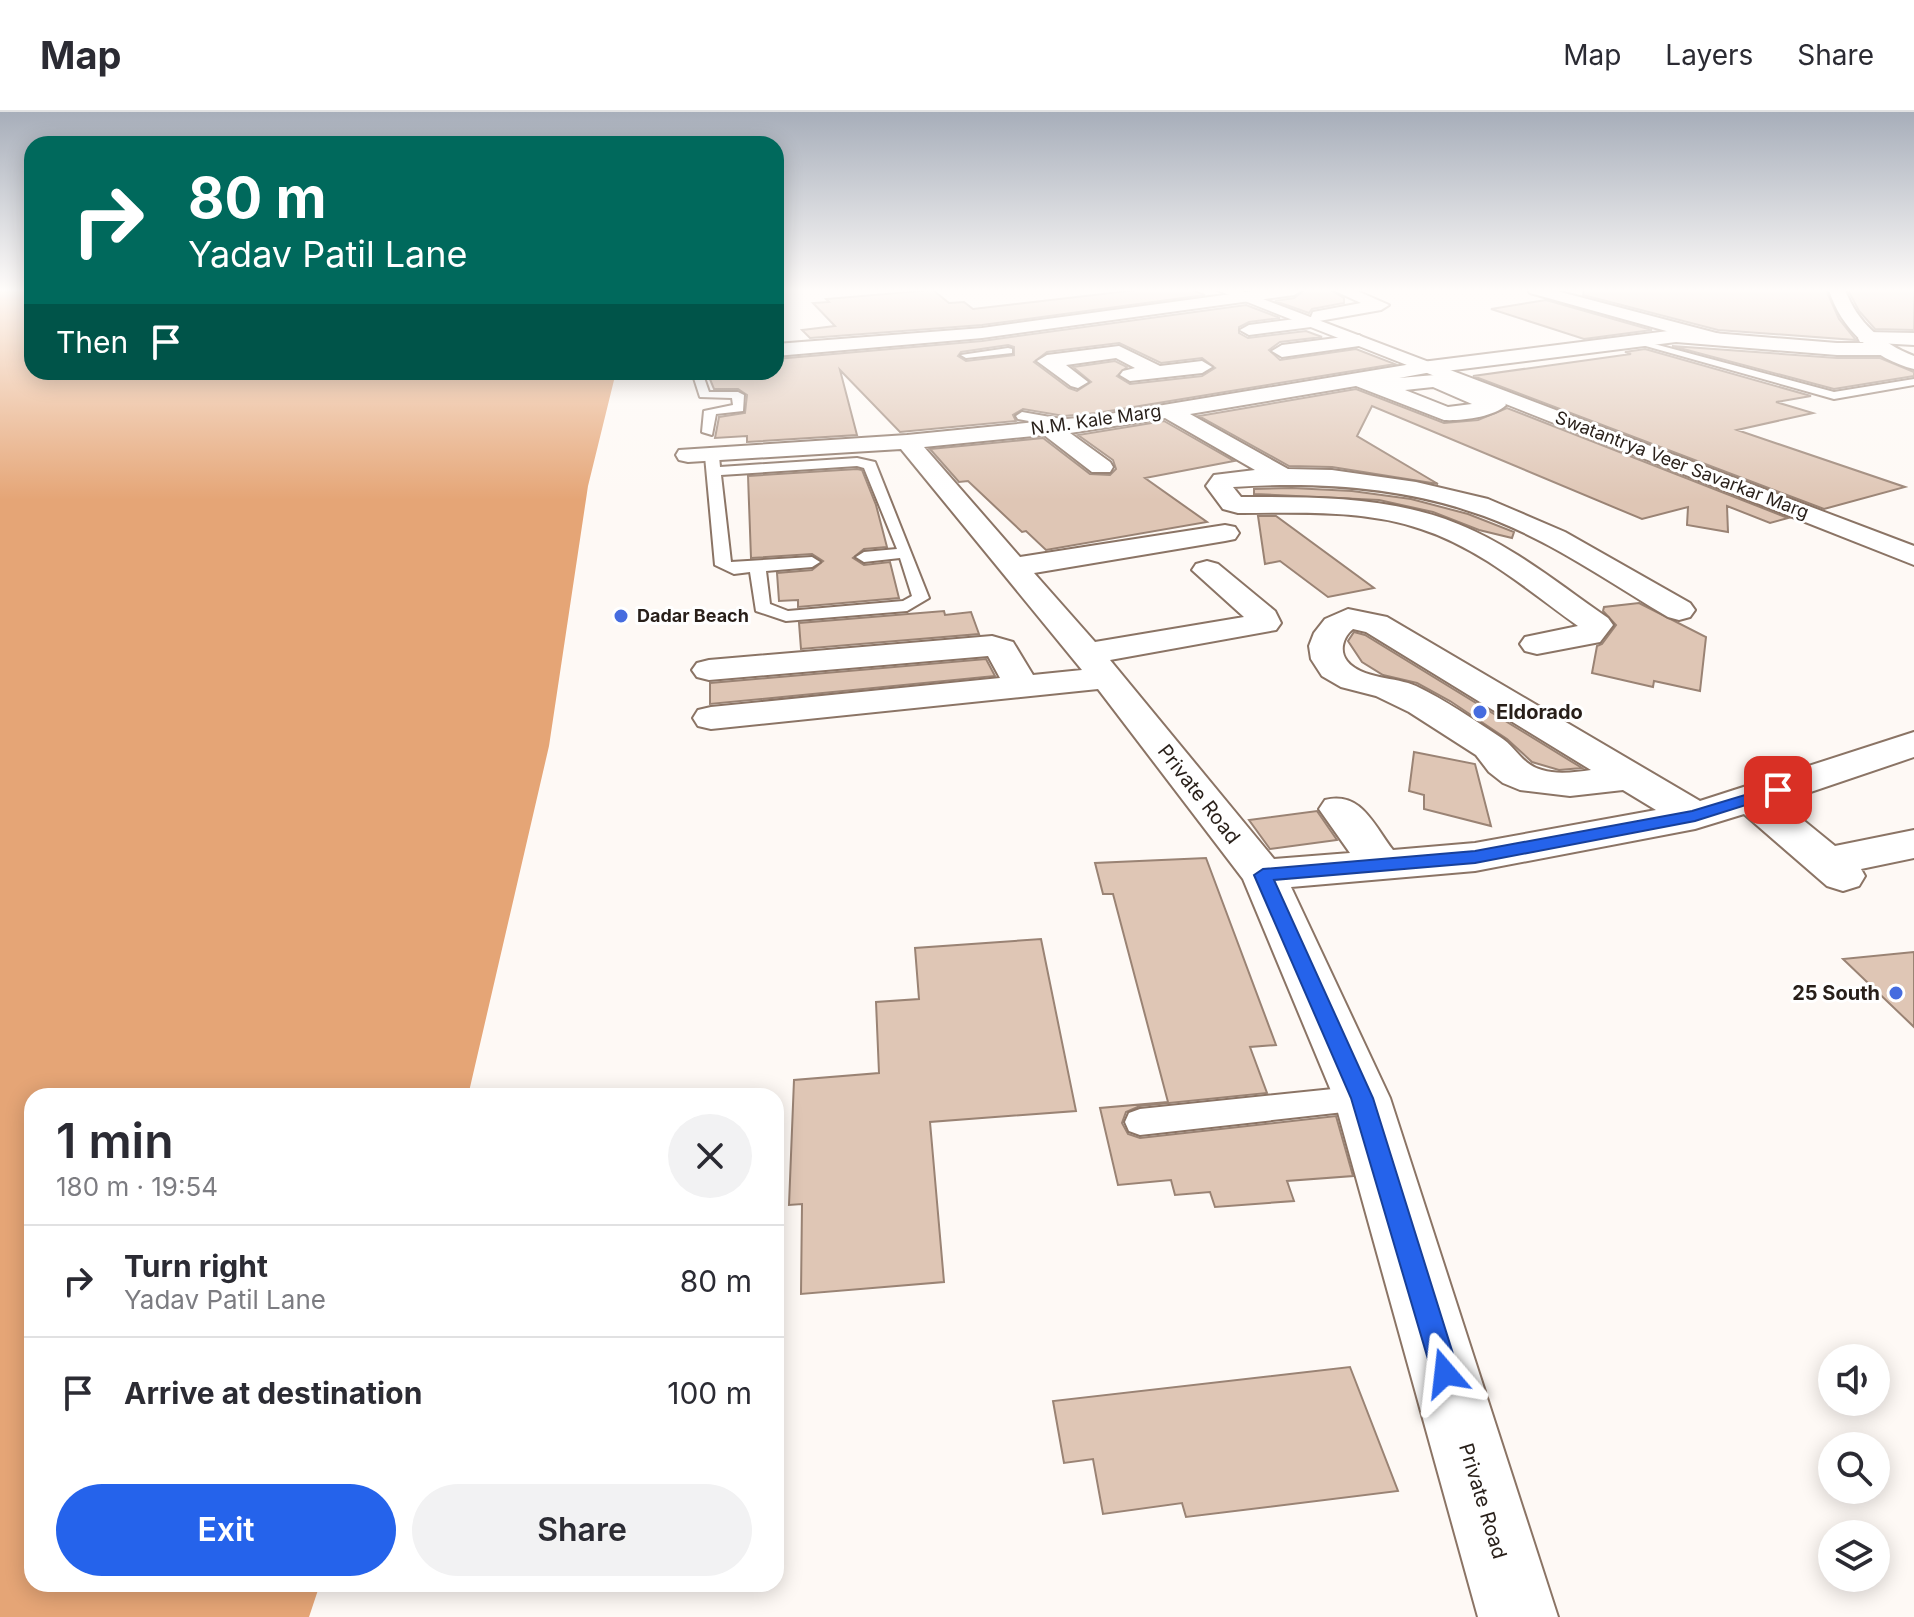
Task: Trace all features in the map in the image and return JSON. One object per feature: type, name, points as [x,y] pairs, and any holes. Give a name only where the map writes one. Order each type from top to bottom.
[{"type":"street","points":[[1025,360],[1056,385],[1069,427],[1103,459]]},
{"type":"street","points":[[1053,360],[1047,361],[1078,382]]},
{"type":"street","points":[[1135,360],[1157,372]]},
{"type":"street","name":"Swatantrya Veer Savarkar Marg","points":[[1425,360],[1441,365],[1471,389],[1914,556]]},
{"type":"street","name":"Swatantrya Veer Savarkar Marg","points":[[1428,360],[1914,531]]},
{"type":"street","name":"N.M. Kale Marg","points":[[688,455],[907,442],[1017,428],[1069,427],[1290,389],[1329,395],[1441,365],[1476,360]]},
{"type":"street","points":[[1056,385],[1202,367]]},
{"type":"street","points":[[1329,395],[1379,387],[1427,380],[1471,389],[1495,405],[1448,414],[1379,387]]},
{"type":"street","points":[[1329,395],[1400,407]]},
{"type":"street","points":[[1167,410],[1283,476]]},
{"type":"street","points":[[1017,428],[1038,456]]},
{"type":"street","name":"Private Road","points":[[907,442],[1243,835],[1362,1098],[1518,1617]]},
{"type":"street","points":[[1537,644],[1588,635],[1597,625],[1469,540],[1434,523],[1358,507],[1238,505],[1232,503],[1219,486],[1223,480],[1283,476],[1360,482],[1479,505],[1555,538],[1679,610]]},
{"type":"street","points":[[1014,567],[1225,533]]},
{"type":"street","points":[[711,718],[1022,687],[1265,623],[1264,618],[1207,570]]},
{"type":"street","points":[[1628,777],[1557,787],[1520,776],[1496,760],[1490,747],[1400,692],[1342,676],[1330,663],[1326,645],[1331,631],[1348,619],[1376,624],[1695,816]]},
{"type":"street","points":[[709,670],[992,646],[1001,649],[1022,687]]},
{"type":"street","points":[[798,663],[809,709]]},
{"type":"street","points":[[1243,835],[1255,848],[1266,853],[1358,838],[1475,857],[1695,816],[1750,798],[1905,757]]},
{"type":"street","points":[[1750,798],[1835,869],[1914,844]]},
{"type":"lane","points":[[1707,360],[1834,396],[1914,377]]},
{"type":"lane","points":[[699,380],[704,395],[738,395],[739,408],[710,411],[711,452],[723,565],[734,569],[812,562]]},
{"type":"lane","points":[[711,452],[870,465],[921,598],[907,606],[786,616],[762,607],[757,567]]},
{"type":"lane","points":[[864,557],[906,553]]},
{"type":"lane","points":[[1140,1122],[1362,1098]]},
{"type":"shaded area","points":[[0,360],[24,360],[24,380],[614,380],[588,486],[549,746],[470,1088],[24,1088],[24,1592],[317,1592],[309,1617],[0,1617]]},
{"type":"building","points":[[784,360],[1036,360],[1034,362],[1077,391],[1091,382],[1073,367],[1115,361],[1127,367],[1117,376],[1130,384],[1202,376],[1215,368],[1205,360],[1385,360],[1395,364],[1097,413],[1064,416],[1023,409],[1013,415],[1016,421],[900,432],[840,370],[857,435],[747,442],[747,436],[715,438],[719,417],[745,413],[747,395],[738,389],[714,389],[710,380],[784,380]]},
{"type":"building","points":[[1586,360],[1685,360],[1811,396],[1776,402],[1813,413],[1737,430],[1905,487],[1824,509],[1473,376]]},
{"type":"building","points":[[1726,360],[1885,360],[1914,372],[1914,376],[1834,389]]},
{"type":"building","points":[[1356,389],[1444,423],[1478,420],[1507,408],[1788,518],[1770,523],[1727,506],[1728,532],[1687,525],[1688,507],[1642,519],[1372,406],[1357,436],[1438,484],[1332,467],[1289,466],[1199,416]]},
{"type":"building","points":[[1164,421],[1234,461],[1145,478],[1207,522],[1046,550],[1026,531],[1022,532],[968,481],[959,482],[930,449],[1043,438],[1090,474],[1110,475],[1116,469],[1113,460],[1078,435]]},
{"type":"building","points":[[862,470],[876,505],[887,547],[864,549],[853,558],[864,565],[890,562],[899,598],[798,607],[798,600],[779,601],[777,573],[812,570],[823,561],[812,554],[751,558],[748,476]]},
{"type":"building","points":[[1254,489],[1352,491],[1411,499],[1468,514],[1514,532],[1512,538],[1479,530],[1433,512],[1379,500],[1254,494]]},
{"type":"building","points":[[1258,516],[1276,516],[1374,588],[1328,597],[1280,561],[1265,564]]},
{"type":"building","points":[[1639,603],[1706,637],[1700,691],[1654,681],[1653,687],[1592,673],[1597,646],[1616,625],[1603,611],[1604,607]]},
{"type":"building","points":[[944,611],[945,615],[971,612],[979,634],[801,649],[799,623]]},
{"type":"building","points":[[1354,632],[1365,635],[1582,768],[1559,770],[1532,762],[1507,739],[1450,701],[1417,683],[1383,675],[1362,662],[1348,641]]},
{"type":"building","points":[[986,659],[995,676],[710,704],[710,683]]},
{"type":"building","points":[[1414,752],[1475,764],[1491,826],[1424,809],[1424,795],[1409,791]]},
{"type":"building","points":[[1317,811],[1337,840],[1270,849],[1249,820]]},
{"type":"building","points":[[1206,858],[1276,1045],[1250,1047],[1267,1093],[1140,1106],[1126,1112],[1122,1123],[1128,1134],[1140,1138],[1336,1116],[1353,1176],[1287,1181],[1294,1201],[1215,1207],[1210,1192],[1175,1195],[1171,1180],[1118,1185],[1100,1108],[1168,1102],[1113,894],[1103,894],[1095,863]]},
{"type":"building","points":[[1041,939],[1076,1111],[930,1122],[944,1282],[801,1294],[802,1204],[789,1205],[794,1080],[879,1073],[876,1002],[919,999],[915,948]]},
{"type":"building","name":"25 South","points":[[1914,952],[1914,1027],[1843,959]]},
{"type":"building","points":[[1350,1367],[1398,1491],[1186,1517],[1182,1503],[1103,1514],[1093,1459],[1064,1463],[1053,1401]]},
{"type":"place","name":"Dadar Beach","points":[[621,616]]},
{"type":"place","name":"Eldorado","points":[[1480,712]]},
{"type":"place","name":"25 South","points":[[1896,993]]},
{"type":"route","points":[[1445,1373],[1362,1098],[1263,875],[1475,857],[1695,816],[1778,790]]}]
